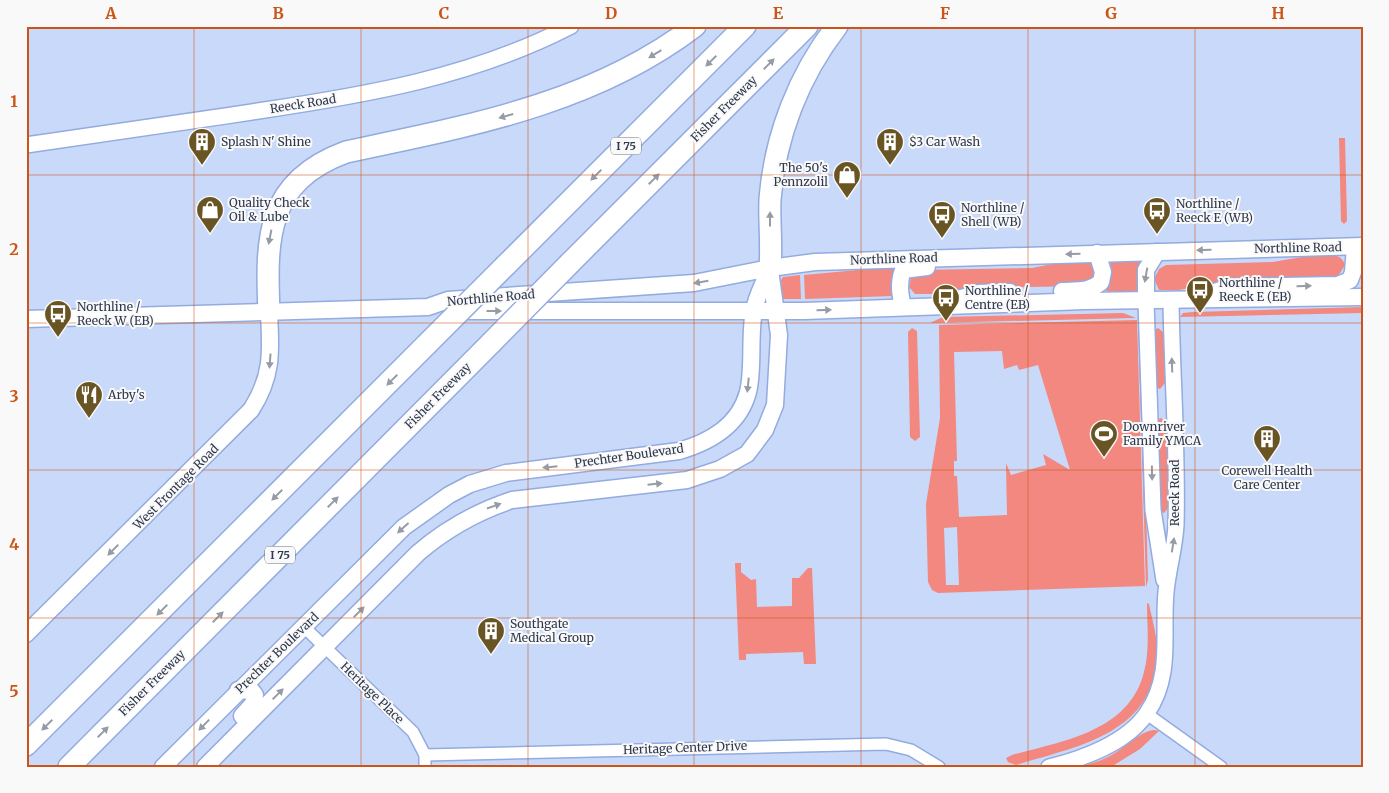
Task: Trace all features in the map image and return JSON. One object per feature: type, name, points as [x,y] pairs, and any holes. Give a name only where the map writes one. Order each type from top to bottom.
[{"type":"highway","points":[[269,312],[267,260],[273,224],[287,193],[311,169],[328,159],[346,152],[481,123],[577,92],[653,55],[695,26]]},
{"type":"highway","name":"I 75","points":[[26,746],[745,26]]},
{"type":"highway","name":"Fisher Freeway","points":[[69,767],[807,26]]},
{"type":"highway","points":[[770,268],[772,247],[770,200],[782,133],[808,71],[838,26]]},
{"type":"main road","name":"Northline Road","points":[[428,307],[448,300],[694,283],[770,268],[815,262],[1050,254],[1359,247]]},
{"type":"main road","points":[[1179,301],[1229,287],[1343,283],[1350,280],[1359,247]]},
{"type":"main road","points":[[1146,302],[1146,270],[1156,252]]},
{"type":"main road","points":[[937,305],[979,292],[1090,288],[1097,286],[1103,278],[1097,253]]},
{"type":"main road","points":[[903,307],[900,278],[903,270],[912,267],[1028,264],[1050,254]]},
{"type":"main road","name":"Prechter Boulevard","points":[[163,767],[238,690],[404,527],[434,504],[470,484],[506,473],[679,452],[699,446],[722,432],[738,413],[748,392],[754,310],[770,268]]},
{"type":"main road","points":[[206,766],[418,553],[450,527],[489,508],[512,500],[687,480],[720,469],[746,454],[765,430],[775,405],[779,336],[770,268]]},
{"type":"main road","name":"Northline Road","points":[[26,318],[428,307],[443,311],[775,310],[1363,297]]},
{"type":"main road","name":"West Frontage Road","points":[[26,634],[87,576],[251,410],[263,390],[270,368],[269,312]]},
{"type":"main road","points":[[626,459],[619,467],[619,473],[621,479],[630,486]]},
{"type":"main road","points":[[434,504],[445,505],[448,509],[451,519],[450,527]]},
{"type":"main road","points":[[206,766],[212,747],[256,699],[252,691],[238,690]]},
{"type":"street","name":"Reeck Road","points":[[26,145],[388,90],[492,60],[571,26]]},
{"type":"street","name":"Reeck Road","points":[[1049,767],[1079,758],[1129,732],[1146,714],[1158,693],[1164,673],[1166,593],[1176,526],[1174,403],[1179,301]]},
{"type":"street","name":"Reeck Road","points":[[1146,302],[1152,510],[1166,593]]},
{"type":"street","points":[[1150,405],[1174,403]]},
{"type":"street","name":"Heritage Place","points":[[304,627],[412,731],[425,761]]},
{"type":"street","points":[[1146,714],[1221,767]]},
{"type":"street","name":"Heritage Center Drive","points":[[425,761],[886,744],[911,750],[939,767]]},
{"type":"shaded area","points":[[1339,138],[1345,138],[1347,221],[1344,224],[1341,221]]},
{"type":"shaded area","points":[[1327,254],[1336,256],[1345,265],[1337,278],[1227,281],[1179,290],[1159,290],[1154,279],[1159,269],[1166,265],[1273,262]]},
{"type":"shaded area","points":[[1110,260],[1141,261],[1137,272],[1139,291],[1106,291],[1112,272]]},
{"type":"shaded area","points":[[1067,261],[1088,261],[1093,265],[1094,278],[1083,286],[974,288],[936,294],[915,294],[909,287],[912,273],[918,270],[1032,268]]},
{"type":"shaded area","points":[[890,267],[895,269],[892,280],[893,296],[805,299],[804,275]]},
{"type":"shaded area","points":[[800,275],[801,299],[783,299],[781,280],[783,277]]},
{"type":"shaded area","points":[[1363,307],[1363,313],[1180,317],[1183,313],[1193,312]]},
{"type":"shaded area","points":[[1123,313],[1136,318],[930,323],[943,317]]},
{"type":"shaded area","name":"Downriver Family YMCA","points":[[1137,320],[1145,586],[938,593],[932,590],[928,582],[926,504],[940,418],[939,325]],"holes":[[[1002,351],[1004,369],[1017,365],[1019,370],[1038,365],[1070,470],[1043,454],[1046,465],[1011,475],[1006,463],[1007,515],[959,517],[957,476],[954,476],[954,461],[957,461],[954,352]],[[957,527],[959,585],[946,585],[944,528]]]},
{"type":"shaded area","points":[[1138,321],[1141,329],[1148,580],[1146,587]]},
{"type":"shaded area","points":[[912,328],[917,331],[920,437],[915,441],[910,437],[908,332]]},
{"type":"shaded area","points":[[1158,328],[1164,333],[1165,383],[1160,389],[1155,387],[1154,330]]},
{"type":"shaded area","points":[[1161,418],[1167,423],[1169,507],[1164,513],[1159,510],[1157,420]]},
{"type":"shaded area","points":[[735,563],[741,563],[741,572],[751,580],[756,579],[757,607],[792,606],[792,578],[799,578],[808,568],[812,568],[816,664],[804,664],[803,652],[746,654],[746,660],[739,660]]},
{"type":"shaded area","points":[[1147,603],[1149,604],[1157,644],[1154,678],[1144,700],[1129,718],[1089,742],[1065,751],[1016,765],[1008,762],[1006,758],[1012,755],[1052,745],[1091,731],[1109,721],[1124,708],[1136,692],[1146,664],[1148,647]]},
{"type":"shaded area","points":[[1155,730],[1159,731],[1140,749],[1114,765],[1080,767],[1107,758],[1144,733]]},
{"type":"place","name":"Splash N' Shine","points":[[202,166]]},
{"type":"place","name":"$3 Car Wash","points":[[890,166]]},
{"type":"place","name":"The 50's Pennzolil","points":[[847,199]]},
{"type":"place","name":"Quality Check Oil & Lube","points":[[210,234]]},
{"type":"place","name":"Northline / Reeck E (WB)","points":[[1157,235]]},
{"type":"place","name":"Northline / Shell (WB)","points":[[942,239]]},
{"type":"place","name":"Northline / Reeck E (EB)","points":[[1200,314]]},
{"type":"place","name":"Northline / Centre (EB)","points":[[946,322]]},
{"type":"place","name":"Northline / Reeck W (EB)","points":[[58,338]]},
{"type":"place","name":"Arby's","points":[[89,419]]},
{"type":"place","name":"Downriver Family YMCA","points":[[1104,458]]},
{"type":"place","name":"Corewell Health Care Center","points":[[1267,463]]},
{"type":"place","name":"Southgate Medical Group","points":[[491,655]]}]
